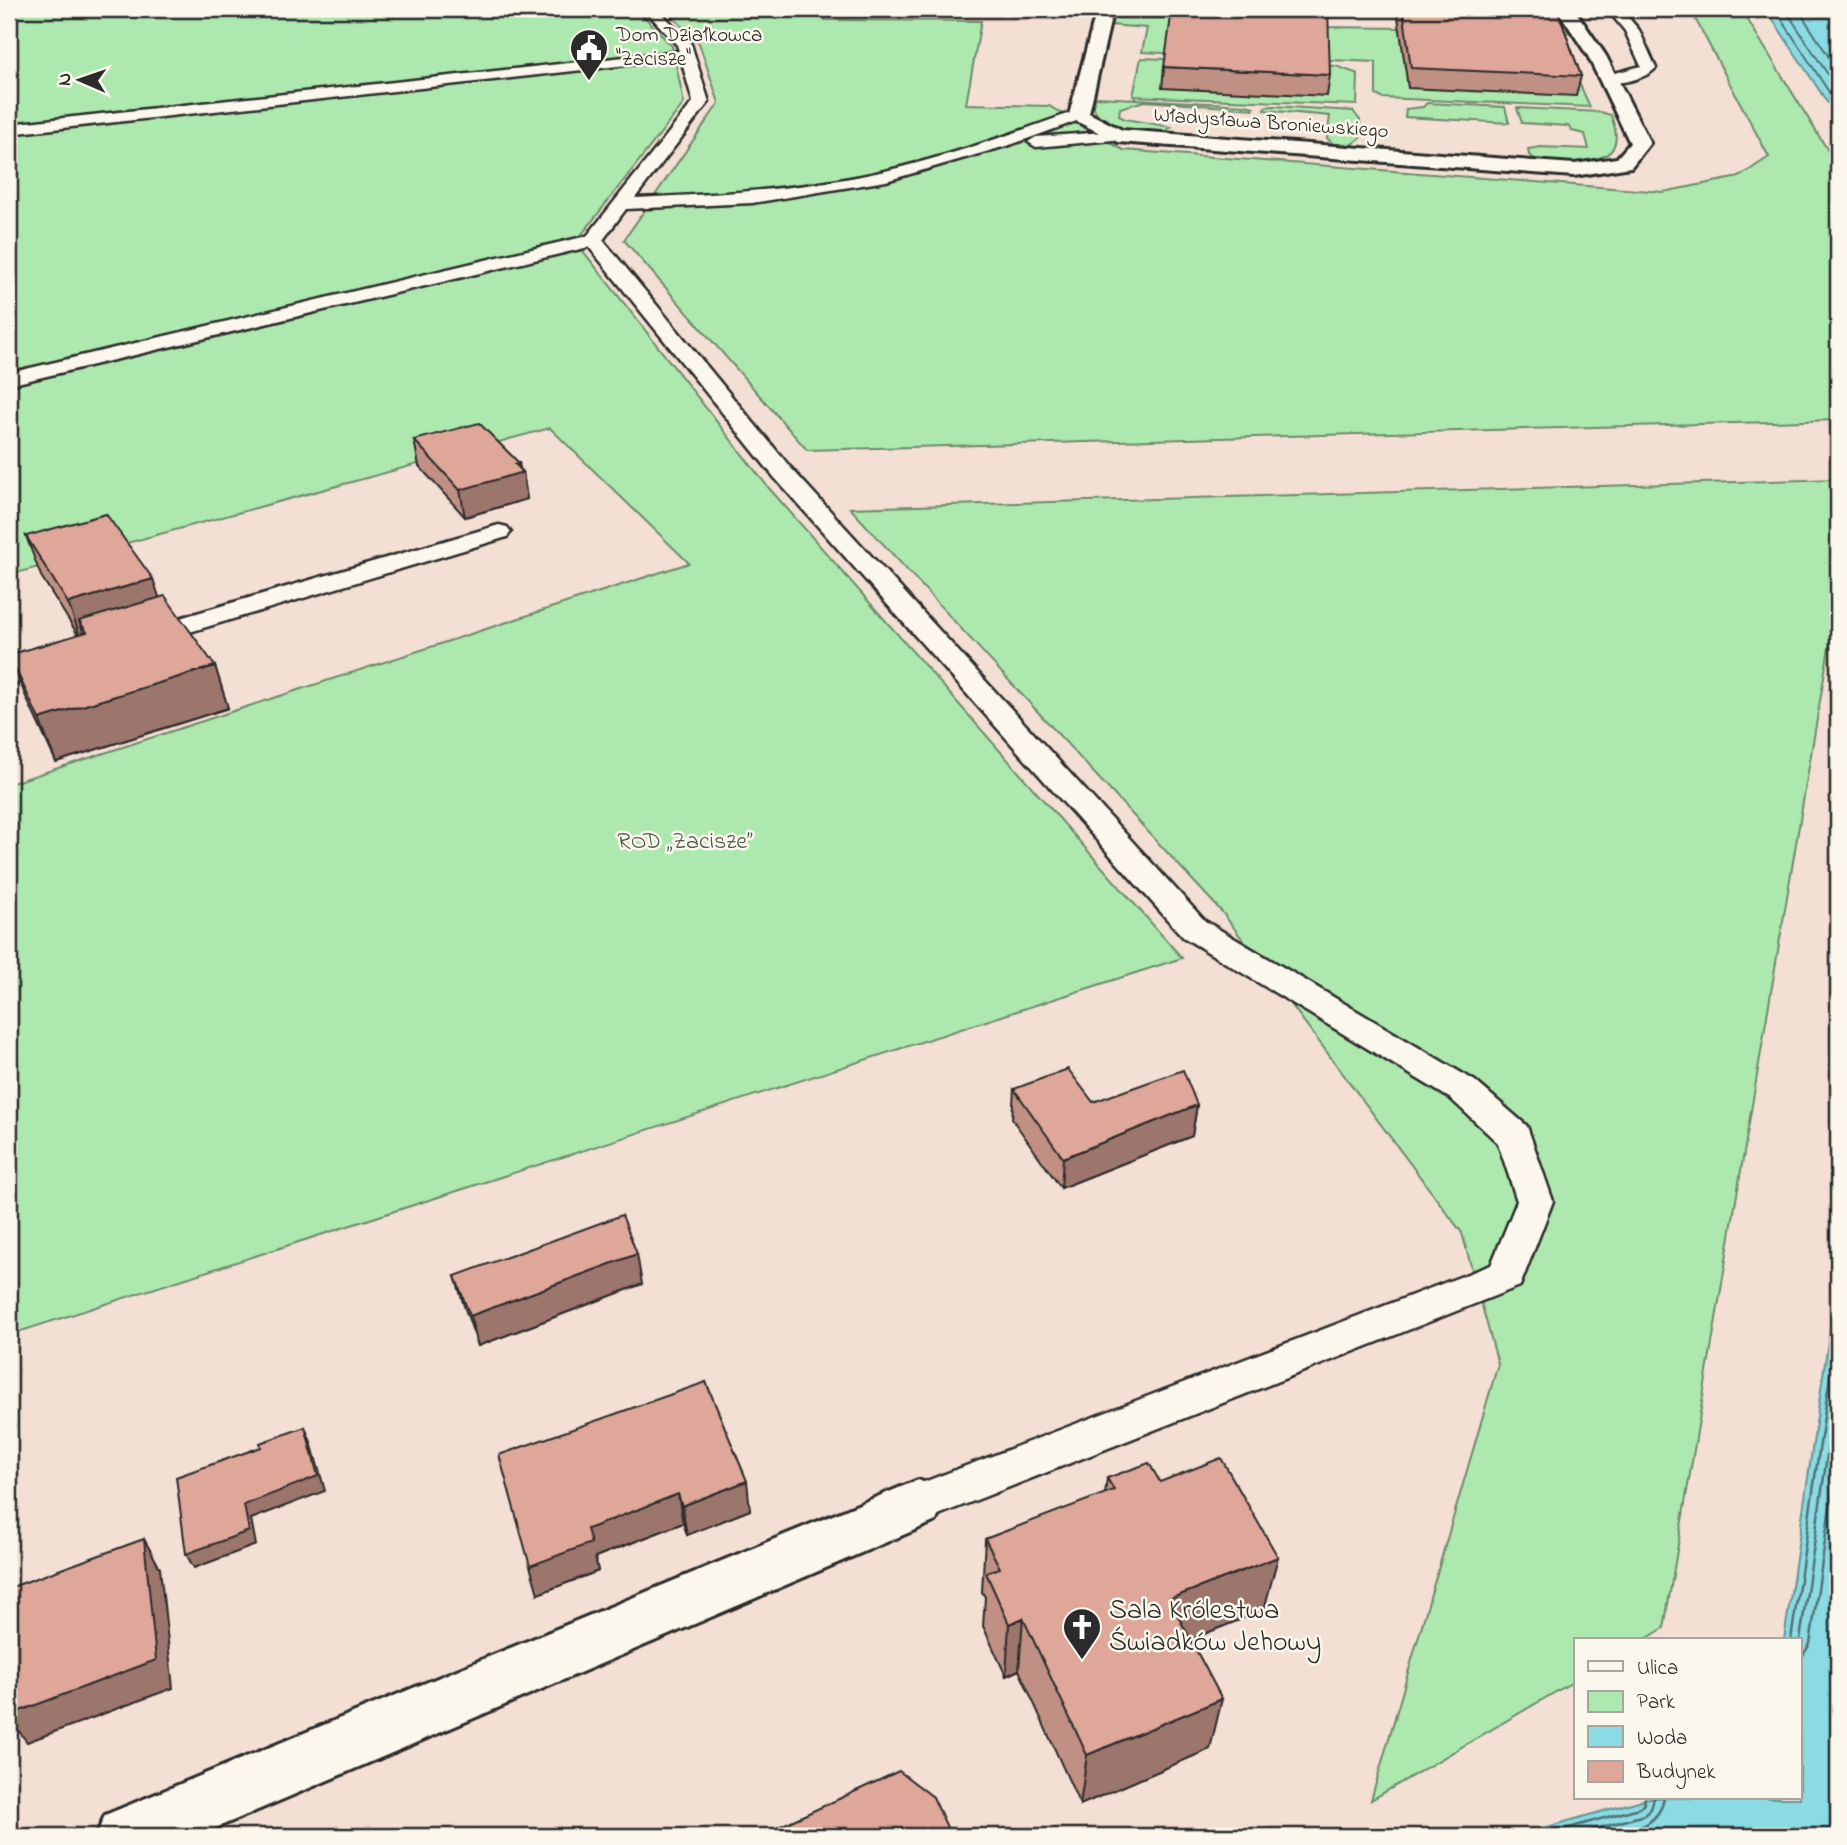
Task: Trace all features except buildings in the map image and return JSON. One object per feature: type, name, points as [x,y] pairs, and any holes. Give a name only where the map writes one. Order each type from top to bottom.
[{"type":"street","points":[[1565,9],[1609,79]]},
{"type":"street","points":[[1079,115],[1105,11]]},
{"type":"street","name":"Władysława Broniewskiego","points":[[1079,115],[1118,136],[1573,170],[1624,163],[1640,143],[1609,79]]},
{"type":"street","points":[[126,1836],[918,1504]]},
{"type":"lane","points":[[9,379],[593,240],[701,102],[684,44],[651,9]]},
{"type":"lane","points":[[1609,79],[1633,75],[1649,68],[1632,30],[1614,9]]},
{"type":"lane","points":[[1105,11],[1231,13]]},
{"type":"lane","points":[[9,130],[687,54]]},
{"type":"lane","points":[[621,204],[752,198],[886,176],[1079,115]]},
{"type":"lane","points":[[974,150],[1118,136]]},
{"type":"lane","points":[[593,240],[782,472],[1194,929],[1463,1090],[1514,1136],[1535,1201],[1506,1275],[918,1504]]},
{"type":"lane","points":[[115,646],[499,532]]},
{"type":"lane","points":[[9,677],[75,657]]},
{"type":"shaded area","points":[[825,9],[1060,9],[1060,21],[824,20]]},
{"type":"green space","name":"ROD „Zacisze”","points":[[9,9],[637,9],[672,46],[684,103],[576,242],[768,487],[1182,958],[9,1335],[9,784],[689,563],[550,428],[9,575]]},
{"type":"green space","points":[[665,9],[825,9],[825,20],[981,21],[966,104],[1049,106],[1123,150],[1663,192],[1739,177],[1769,157],[1690,9],[1741,9],[1838,167],[1838,420],[807,450],[624,240],[719,103],[699,43]]},
{"type":"green space","points":[[1175,15],[1319,27],[1569,30],[1567,33],[1542,33],[1572,67],[1590,107],[1382,98],[1376,95],[1376,62],[1142,52],[1147,28],[1110,25],[1111,20],[1121,16]]},
{"type":"green space","points":[[1141,58],[1336,66],[1358,74],[1357,105],[1133,96]]},
{"type":"green space","points":[[1098,97],[1245,105],[1254,109],[1145,101],[1120,108],[1119,116],[1125,119],[1171,127],[1162,134],[1119,128],[1109,123],[1095,110],[1092,100]]},
{"type":"green space","points":[[1427,103],[1505,107],[1509,123],[1405,117],[1406,109],[1423,107]]},
{"type":"green space","points":[[1265,107],[1353,111],[1360,120],[1360,138],[1351,145],[1333,144],[1327,138],[1330,116],[1264,110]]},
{"type":"green space","points":[[1517,108],[1600,112],[1611,115],[1615,144],[1607,154],[1586,161],[1559,163],[1536,159],[1529,155],[1528,149],[1589,149],[1585,134],[1572,131],[1568,126],[1522,123]]},
{"type":"green space","points":[[1838,479],[1838,594],[1664,1628],[1647,1638],[1574,1638],[1574,1681],[1371,1800],[1498,1364],[1462,1233],[1222,912],[850,508]]},
{"type":"water","points":[[1766,9],[1838,9],[1838,119]]},
{"type":"water","points":[[1838,1274],[1838,1836],[1535,1836],[1533,1831],[1642,1800],[1801,1800],[1801,1638],[1784,1638]]},
{"type":"place","name":"Dom Działkowca \"Zacisze\"","points":[[589,82]]},
{"type":"place","name":"Sala Królestwa Świadków Jehowy","points":[[1082,1661]]}]
